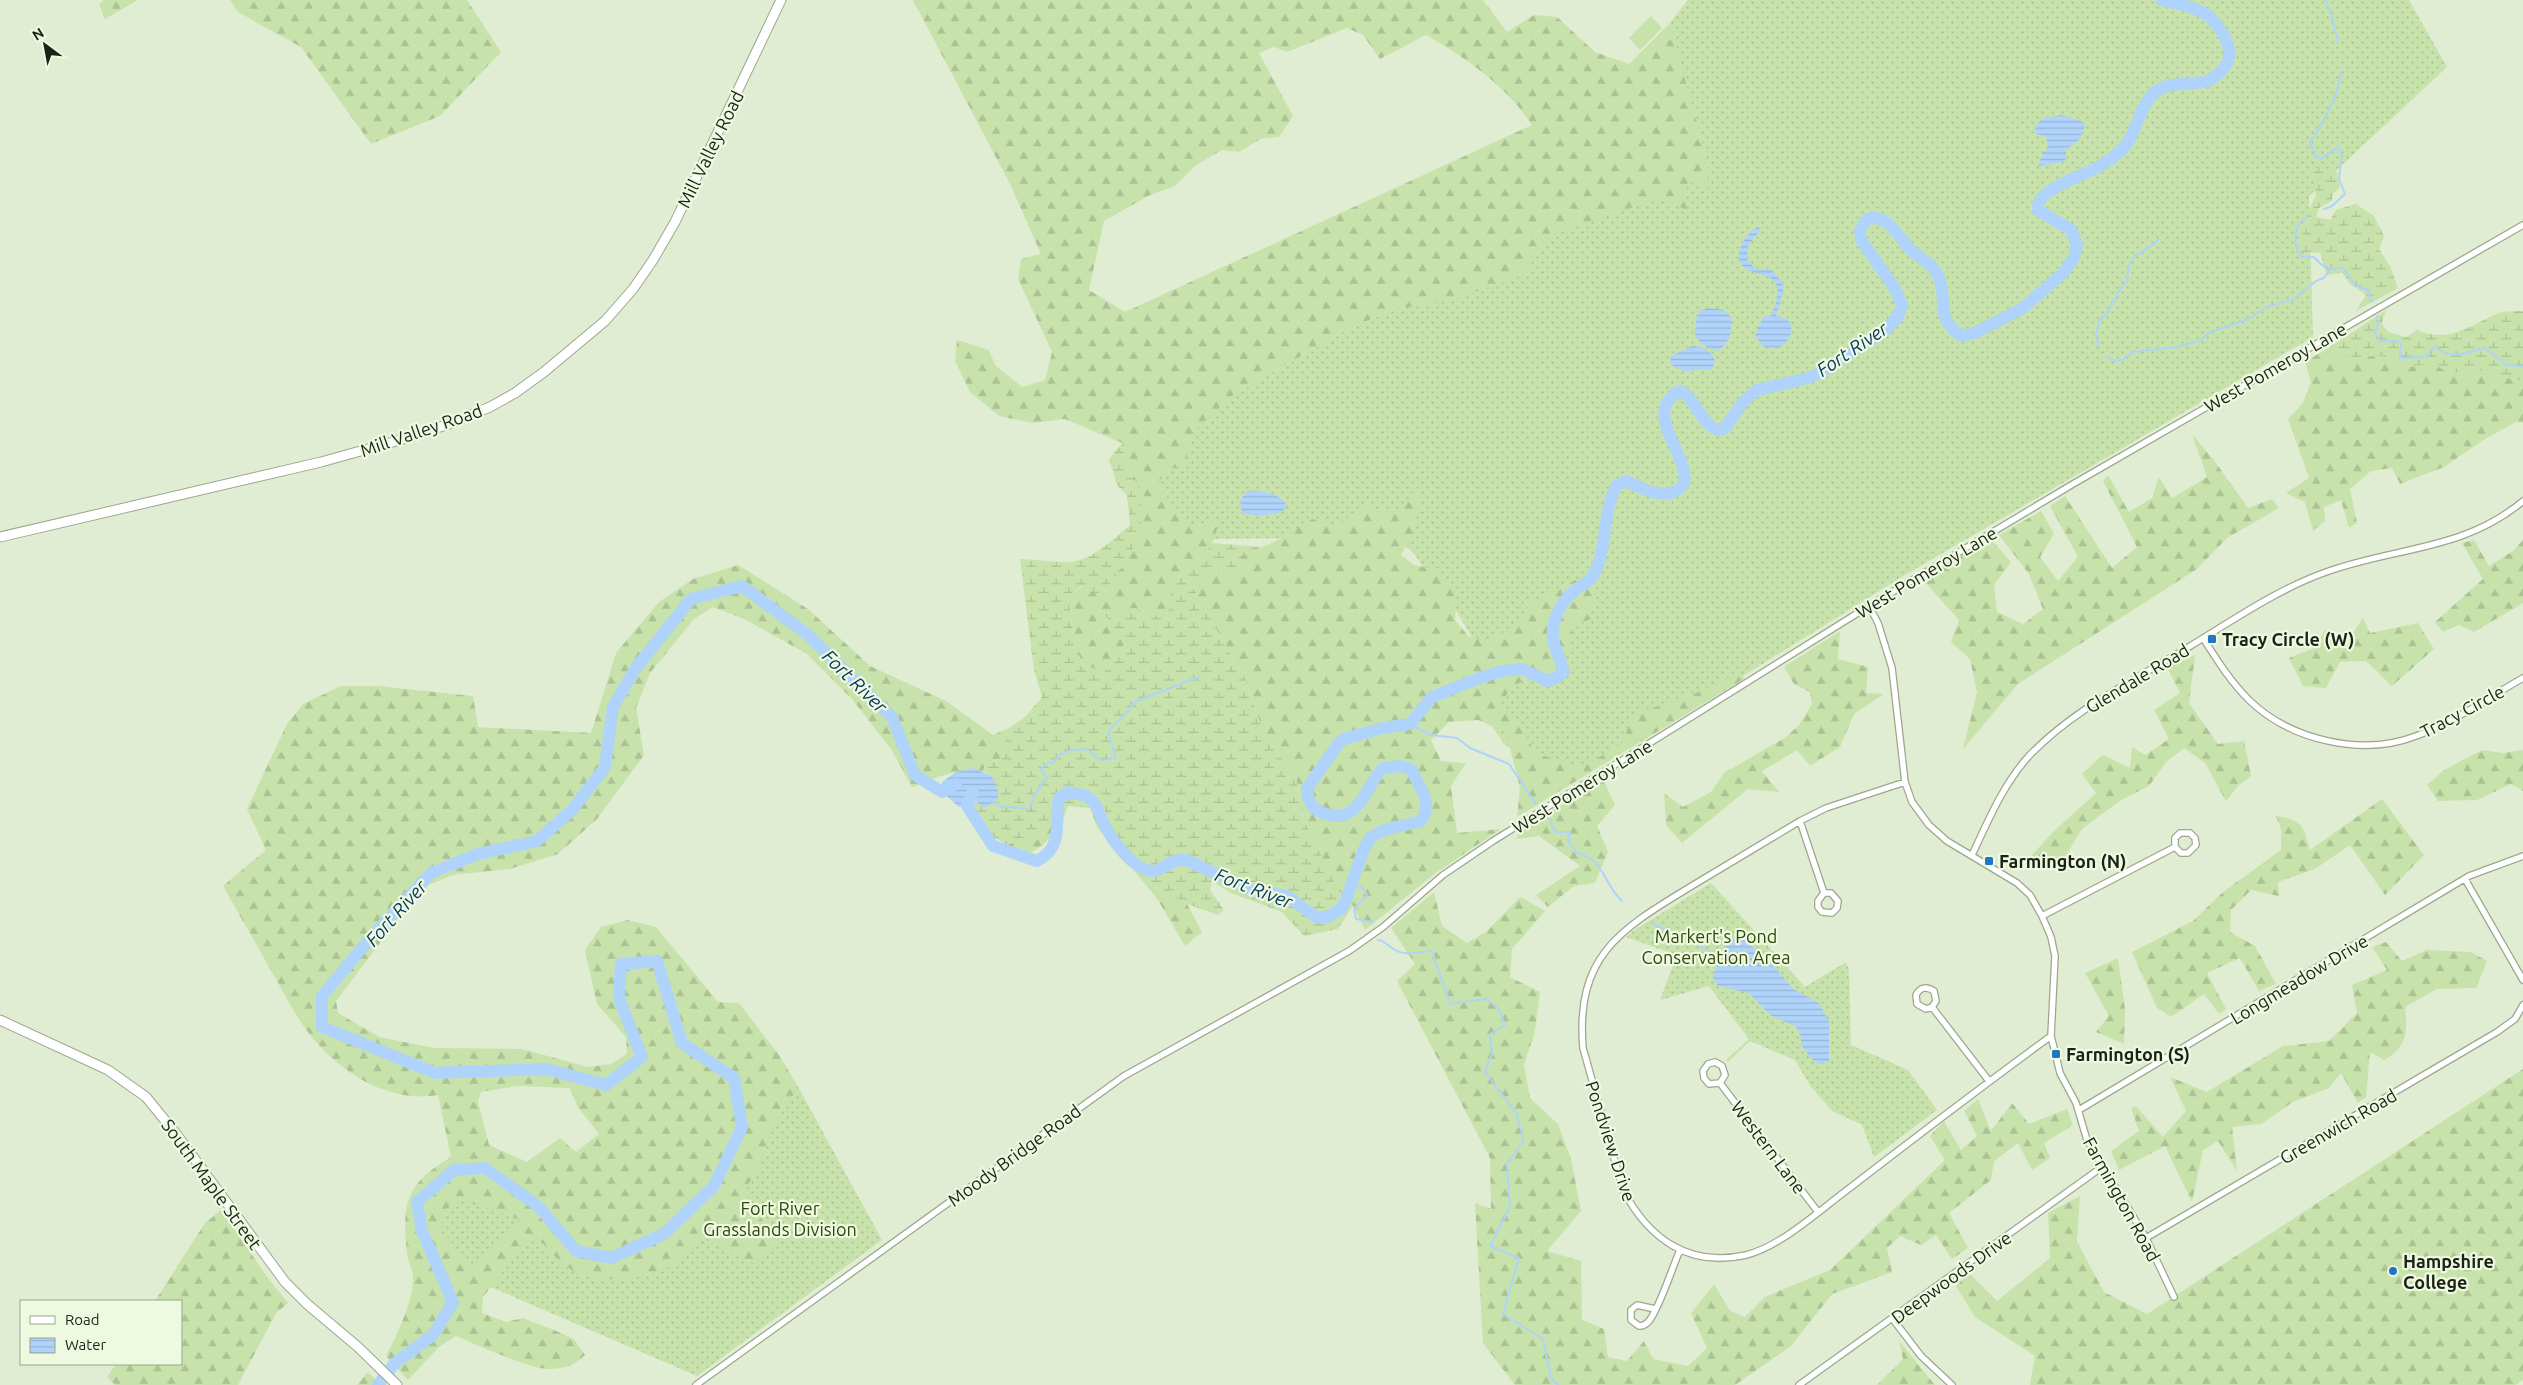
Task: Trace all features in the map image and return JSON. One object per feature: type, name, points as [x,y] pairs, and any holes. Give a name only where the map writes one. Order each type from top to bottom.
[{"type":"street","name":"Mill Valley Road","points":[[0,538],[321,462],[383,445],[449,424],[490,407],[515,393],[544,372],[606,321],[634,289],[675,222],[781,0]]},
{"type":"street","name":"West Pomeroy Lane","points":[[1349,950],[1383,926],[1444,875],[1494,841],[1870,606],[2073,484],[2523,225]]},
{"type":"street","name":"Glendale Road","points":[[1972,855],[2010,782],[2027,759],[2047,738],[2080,713],[2285,590],[2328,571],[2356,562],[2440,545],[2476,531],[2523,501]]},
{"type":"street","name":"Farmington Road","points":[[1870,606],[1878,623],[1892,668],[1905,782],[1912,802],[1929,825],[1947,841],[2017,883],[2030,895],[2042,916],[2051,937],[2055,956],[2051,1036],[2060,1073],[2079,1110],[2087,1140],[2146,1238],[2174,1297]]},
{"type":"street","name":"Tracy Circle","points":[[2203,638],[2230,679],[2250,701],[2294,730],[2334,742],[2389,744],[2414,737],[2445,723],[2523,678]]},
{"type":"street","name":"Pondview Drive","points":[[1905,782],[1826,808],[1800,821],[1626,928],[1601,958],[1585,996],[1581,1023],[1583,1048],[1623,1190],[1634,1210],[1647,1227],[1658,1237],[1680,1250],[1714,1258],[1747,1255],[1774,1242],[1818,1212],[2051,1036]]},
{"type":"street","points":[[1800,821],[1824,893]]},
{"type":"street","points":[[2042,916],[2175,848]]},
{"type":"street","name":"Longmeadow Drive","points":[[2079,1110],[2465,879],[2483,870],[2523,856]]},
{"type":"street","points":[[2465,879],[2523,980]]},
{"type":"street","name":"Moody Bridge Road","points":[[696,1385],[1124,1076],[1349,950]]},
{"type":"street","name":"Greenwich Road","points":[[2146,1238],[2497,1032],[2515,1019],[2523,1005]]},
{"type":"street","points":[[1932,1007],[1989,1081]]},
{"type":"street","name":"South Maple Street","points":[[0,1020],[108,1070],[146,1097],[177,1135],[285,1282],[397,1385]]},
{"type":"street","name":"Western Lane","points":[[1720,1083],[1818,1212]]},
{"type":"street","name":"Deepwoods Drive","points":[[1799,1385],[2102,1167]]},
{"type":"street","points":[[1655,1309],[1644,1305],[1637,1305],[1631,1310],[1631,1320],[1639,1326],[1646,1325],[1655,1309],[1680,1250]]},
{"type":"street","points":[[1892,1318],[1921,1356],[1952,1385]]},
{"type":"green space","points":[[104,0],[138,0],[105,19],[99,4]]},
{"type":"green space","points":[[230,0],[467,0],[501,52],[440,116],[371,144],[301,47],[238,12]]},
{"type":"green space","points":[[913,0],[1483,0],[1507,32],[1534,15],[1557,17],[1595,52],[1629,64],[1670,23],[1708,165],[1707,194],[1690,180],[1687,185],[1686,210],[1661,198],[1552,234],[1539,247],[1525,275],[1449,301],[1394,309],[1344,331],[1233,395],[1193,432],[1184,467],[1170,469],[1157,483],[1173,506],[1192,525],[1220,521],[1212,543],[1203,559],[1178,577],[1166,619],[1134,608],[1104,614],[1125,643],[1104,673],[1083,664],[1076,649],[1068,597],[1134,547],[1122,443],[1065,419],[1033,423],[999,416],[970,392],[955,361],[957,340],[989,350],[995,365],[1022,387],[1045,380],[1052,352],[1018,279],[1021,259],[1041,254],[1010,184]],"holes":[[[1347,28],[1363,35],[1380,59],[1426,35],[1471,63],[1498,85],[1532,125],[1125,312],[1089,290],[1104,221],[1148,196],[1175,186],[1196,165],[1222,150],[1239,152],[1262,138],[1279,137],[1293,116],[1259,53],[1274,47],[1287,52]]]},
{"type":"green space","points":[[1688,0],[2409,0],[2447,67],[2309,196],[2313,337],[1905,575],[1583,776],[1535,766],[1504,744],[1486,717],[1474,640],[1453,606],[1411,550],[1393,537],[1216,539],[1180,534],[1148,467],[1233,395],[1344,331],[1394,309],[1704,154],[1670,23]]},
{"type":"green space","points":[[1651,16],[1662,28],[1640,50],[1629,38]]},
{"type":"green space","points":[[2311,167],[2337,172],[2340,188],[2333,193],[2332,201],[2319,208],[2316,217],[2330,220],[2336,210],[2356,204],[2374,216],[2384,236],[2379,249],[2390,266],[2398,288],[2356,311],[2366,295],[2349,283],[2343,273],[2327,275],[2320,253],[2303,252],[2299,232],[2316,195]]},
{"type":"green space","points":[[2386,310],[2382,323],[2388,332],[2406,337],[2417,330],[2429,334],[2450,334],[2499,313],[2523,311],[2523,382],[2482,371],[2448,373],[2435,364],[2405,367],[2390,358],[2374,356],[2341,360],[2333,345]]},
{"type":"green space","points":[[2333,345],[2341,360],[2374,356],[2390,358],[2405,367],[2435,364],[2448,373],[2482,371],[2523,382],[2523,423],[2516,422],[2485,439],[2444,467],[2400,484],[2392,468],[2371,471],[2350,489],[2357,523],[2349,528],[2341,500],[2324,507],[2325,521],[2313,531],[2305,502],[2286,493],[2309,478],[2288,419],[2303,403],[2311,382],[2305,362]]},
{"type":"green space","points":[[2192,434],[2216,463],[2248,508],[2272,499],[2279,508],[2227,538],[2197,569],[2018,684],[1963,749],[1977,692],[1970,659],[1951,642],[1959,620],[1923,580],[1990,538],[2011,562],[1994,585],[1997,612],[2023,624],[2043,609],[2029,574],[1999,535],[2041,511],[2054,534],[2040,557],[2058,581],[2078,557],[2050,506],[2065,496],[2112,568],[2137,547],[2103,481],[2108,475],[2129,512],[2152,498],[2159,477],[2172,498],[2207,477]]},
{"type":"green space","points":[[1122,443],[1127,475],[1140,484],[1141,515],[1139,529],[1132,551],[1120,571],[1105,588],[1097,594],[1081,586],[1068,597],[1076,649],[1083,664],[1104,673],[1125,643],[1104,614],[1134,608],[1166,619],[1178,577],[1203,559],[1212,543],[1262,547],[1241,556],[1241,574],[1217,571],[1203,573],[1193,588],[1246,681],[1265,737],[1296,777],[1304,820],[1337,888],[1353,906],[1338,929],[1304,936],[1282,912],[1231,893],[1212,881],[1210,890],[1224,910],[1218,915],[1187,904],[1140,878],[1097,827],[1090,808],[1068,806],[1063,819],[1007,845],[990,835],[967,806],[976,802],[985,808],[998,799],[992,776],[983,771],[985,765],[1002,758],[1009,728],[1025,717],[1042,697],[1034,670],[1020,559],[1073,562],[1099,550],[1130,525],[1127,495],[1117,485],[1109,459]]},
{"type":"green space","points":[[1418,487],[1416,522],[1401,555],[1414,565],[1430,568],[1457,590],[1455,620],[1468,636],[1488,641],[1525,620],[1528,604],[1580,578],[1596,589],[1590,619],[1572,627],[1571,649],[1555,673],[1528,679],[1516,685],[1497,706],[1519,721],[1535,753],[1582,768],[1622,743],[1634,714],[1692,695],[1740,672],[1744,679],[1517,817],[1520,788],[1506,732],[1478,720],[1449,722],[1431,740],[1441,761],[1466,763],[1451,786],[1457,833],[1501,829],[1437,872],[1365,930],[1353,906],[1337,889],[1304,820],[1296,777],[1265,737],[1246,681],[1193,588],[1203,573],[1217,571],[1240,574],[1241,556],[1283,538],[1312,519],[1338,526],[1365,503],[1377,511],[1400,509]]},
{"type":"green space","points":[[2474,540],[2489,566],[2513,551],[2523,540],[2523,603],[2474,632],[2459,625],[2443,632],[2435,622],[2483,579],[2462,543]]},
{"type":"green space","points":[[738,565],[808,609],[870,666],[946,701],[993,735],[1009,728],[1002,758],[985,765],[983,771],[965,770],[956,772],[912,787],[891,749],[852,699],[807,654],[744,619],[713,607],[694,619],[650,673],[636,708],[644,755],[597,819],[558,854],[510,869],[452,875],[429,885],[405,910],[336,1001],[338,1013],[379,1037],[435,1048],[522,1049],[588,1067],[611,1064],[627,1054],[626,1037],[597,1004],[585,950],[601,927],[628,920],[656,927],[718,1002],[739,1003],[779,1055],[796,1083],[792,1098],[772,1127],[761,1162],[744,1192],[779,1246],[753,1263],[704,1239],[685,1257],[660,1271],[629,1278],[614,1279],[584,1275],[572,1270],[532,1234],[483,1297],[482,1313],[506,1322],[523,1318],[554,1330],[574,1339],[585,1355],[566,1367],[556,1369],[542,1368],[504,1356],[456,1336],[439,1347],[408,1380],[386,1356],[404,1317],[413,1286],[405,1220],[410,1196],[424,1177],[451,1157],[438,1095],[404,1095],[372,1085],[342,1067],[317,1043],[303,1025],[223,886],[266,850],[247,809],[287,724],[303,704],[341,686],[377,686],[473,696],[478,727],[591,733],[616,653],[659,602],[693,579]],"holes":[[[517,1086],[570,1088],[577,1106],[599,1134],[576,1152],[560,1138],[527,1162],[489,1145],[478,1101],[481,1092]],[[461,1201],[495,1210],[519,1220],[470,1266],[442,1230],[445,1209]]]},
{"type":"green space","points":[[2363,618],[2370,633],[2418,623],[2434,649],[2392,686],[2366,661],[2340,662],[2326,688],[2303,686],[2289,658],[2314,648],[2325,630],[2349,639]]},
{"type":"green space","points":[[1840,631],[1838,659],[1868,667],[1866,693],[1884,694],[1854,714],[1840,747],[1810,766],[1797,750],[1762,771],[1779,792],[1748,789],[1682,843],[1666,825],[1664,793],[1683,807],[1711,792],[1724,773],[1786,737],[1799,725],[1812,704],[1810,692],[1794,684],[1784,667]]},
{"type":"green space","points":[[2195,655],[2189,703],[2218,744],[2244,741],[2251,776],[2238,786],[2226,801],[2205,763],[2184,748],[2166,762],[2149,786],[2121,800],[2082,829],[2065,857],[2041,868],[2031,856],[2053,832],[2096,793],[2082,774],[2103,755],[2130,768],[2132,747],[2145,755],[2169,739],[2154,710],[2180,693],[2167,667]]},
{"type":"green space","points":[[2482,750],[2503,753],[2523,750],[2523,791],[2511,784],[2477,800],[2438,801],[2427,785],[2444,770]]},
{"type":"green space","points":[[1604,781],[1615,805],[1597,826],[1608,852],[1595,883],[1574,886],[1548,907],[1536,895],[1580,866],[1539,836],[1516,839],[1521,828]]},
{"type":"green space","points":[[2382,799],[2424,855],[2385,895],[2350,845],[2315,869],[2278,882],[2279,896],[2251,890],[2231,910],[2230,932],[2255,946],[2276,984],[2259,991],[2240,958],[2207,973],[2226,1009],[2219,1014],[2204,994],[2171,1017],[2157,1008],[2132,952],[2193,921],[2223,892],[2281,850],[2281,829],[2276,816],[2297,822],[2301,826],[2310,850]]},
{"type":"green space","points":[[1054,822],[1053,833],[1047,841],[1029,854],[1007,845]]},
{"type":"green space","points":[[1140,878],[1187,904],[1202,932],[1185,946],[1158,900]]},
{"type":"green space","name":"Markert's Pond Conservation Area","points":[[1711,883],[1805,987],[1846,962],[1849,970],[1851,1045],[1908,1070],[1937,1110],[1874,1157],[1862,1125],[1832,1111],[1811,1087],[1795,1060],[1750,1041],[1728,1062],[1726,1060],[1749,1039],[1709,986],[1660,1000],[1677,955],[1626,937]]},
{"type":"green space","points":[[1434,892],[1442,926],[1467,943],[1486,932],[1520,897],[1545,911],[1512,949],[1510,977],[1540,992],[1535,1031],[1524,1065],[1530,1098],[1558,1124],[1571,1159],[1581,1211],[1547,1251],[1581,1261],[1582,1320],[1604,1329],[1608,1357],[1627,1361],[1644,1341],[1653,1359],[1688,1366],[1707,1348],[1691,1313],[1714,1284],[1730,1311],[1745,1317],[1765,1297],[1830,1270],[1945,1160],[1930,1136],[1944,1121],[1961,1150],[1977,1136],[1964,1111],[1978,1099],[1991,1131],[2012,1103],[2029,1124],[2067,1109],[2073,1125],[2044,1143],[2050,1158],[2032,1170],[2018,1143],[1994,1161],[1991,1180],[1949,1213],[1968,1248],[1952,1259],[1936,1235],[1921,1245],[1900,1236],[1887,1248],[1892,1272],[1832,1294],[1791,1346],[1735,1385],[1515,1385],[1483,1343],[1475,1203],[1491,1209],[1490,1158],[1397,981],[1415,964],[1391,928]]},
{"type":"green space","points":[[2386,942],[2402,961],[2427,950],[2471,952],[2487,961],[2476,988],[2437,989],[2405,1007],[2406,1031],[2402,1044],[2392,1055],[2384,1060],[2370,1052],[2366,1097],[2358,1103],[2341,1073],[2329,1088],[2293,1102],[2261,1124],[2232,1127],[2237,1171],[2218,1141],[2203,1150],[2192,1202],[2165,1146],[2119,1170],[2111,1151],[2139,1131],[2131,1108],[2136,1106],[2163,1137],[2186,1111],[2170,1077],[2207,1092],[2283,1046],[2329,1041],[2357,1013],[2352,985],[2387,970],[2372,947]]},
{"type":"green space","points":[[2118,958],[2125,1009],[2124,1044],[2096,1032],[2109,1016],[2085,973]]},
{"type":"green space","name":"Hampshire College","points":[[2523,1069],[2523,1380],[2515,1385],[2030,1385],[2035,1356],[1975,1317],[1956,1286],[1969,1273],[1997,1301],[2050,1258],[2048,1213],[2080,1196],[2077,1242],[2104,1292],[2147,1314]]},
{"type":"green space","name":"Fort River Grasslands Division","points":[[796,1083],[882,1240],[697,1376],[449,1269],[424,1191],[513,1185],[739,1091]]},
{"type":"green space","points":[[221,1210],[268,1278],[288,1303],[276,1313],[238,1385],[115,1385],[107,1377],[115,1365],[182,1365],[182,1300],[156,1300],[205,1223]]},
{"type":"green space","points":[[1899,1341],[1935,1385],[1877,1385],[1903,1359]]},
{"type":"green space","points":[[368,1372],[381,1385],[357,1385]]},
{"type":"water","points":[[2061,115],[2081,121],[2085,126],[2079,140],[2066,150],[2066,159],[2063,162],[2038,166],[2043,153],[2049,148],[2045,136],[2036,134],[2034,130],[2041,119]]},
{"type":"water","points":[[1758,227],[1761,229],[1748,246],[1747,260],[1756,269],[1771,269],[1783,283],[1783,293],[1776,316],[1788,320],[1791,334],[1779,348],[1764,347],[1755,336],[1763,317],[1771,316],[1777,299],[1777,286],[1771,278],[1750,271],[1740,262],[1739,255],[1742,244],[1748,234]]},
{"type":"water","points":[[1710,308],[1724,310],[1731,317],[1729,337],[1725,345],[1717,351],[1701,344],[1695,334],[1697,315],[1702,310]]},
{"type":"water","points":[[1692,346],[1703,348],[1712,355],[1715,362],[1712,369],[1684,371],[1670,364],[1671,356]]},
{"type":"water","points":[[1247,491],[1270,493],[1280,498],[1287,506],[1284,510],[1273,514],[1252,515],[1242,513],[1240,501]]},
{"type":"water","points":[[973,768],[992,776],[998,791],[998,799],[985,808],[976,802],[959,807],[942,792],[942,782],[956,772]]},
{"type":"water","points":[[1734,938],[1744,939],[1778,971],[1793,989],[1819,1003],[1829,1022],[1829,1061],[1818,1064],[1809,1056],[1801,1044],[1801,1036],[1795,1026],[1770,1015],[1749,993],[1718,986],[1713,978],[1718,961],[1725,946]]},
{"type":"waterway","name":"Fort River","points":[[973,791],[967,806],[993,846],[1037,861],[1052,848],[1057,833],[1059,798],[1069,792],[1086,796],[1093,801],[1116,844],[1129,858],[1143,868],[1154,871],[1175,861],[1186,860],[1251,890],[1287,896],[1316,917],[1327,917],[1341,909],[1364,849],[1371,837],[1384,830],[1421,821],[1425,814],[1426,801],[1411,769],[1400,766],[1383,768],[1360,802],[1346,814],[1336,816],[1316,809],[1309,800],[1307,788],[1339,743],[1344,739],[1383,728],[1410,724],[1432,697],[1482,677],[1502,671],[1523,669],[1547,681],[1558,677],[1564,672],[1553,639],[1555,619],[1569,595],[1587,582],[1594,574],[1601,552],[1609,506],[1617,485],[1627,481],[1649,491],[1665,494],[1679,489],[1684,483],[1682,463],[1667,430],[1665,419],[1665,409],[1673,395],[1681,391],[1687,395],[1708,424],[1719,430],[1725,428],[1743,402],[1757,390],[1808,378],[1824,371],[1883,332],[1897,318],[1902,305],[1894,287],[1861,240],[1860,231],[1866,220],[1873,218],[1886,222],[1910,249],[1934,269],[1942,287],[1944,315],[1952,328],[1961,336],[1975,333],[2023,308],[2063,273],[2074,258],[2077,245],[2071,230],[2038,210],[2040,200],[2057,186],[2098,167],[2121,151],[2131,136],[2146,103],[2155,92],[2163,87],[2172,85],[2208,81],[2216,76],[2227,64],[2228,44],[2212,19],[2199,10],[2162,0]]},
{"type":"waterway","points":[[2325,0],[2331,13],[2338,43]]},
{"type":"waterway","points":[[2324,209],[2332,206],[2345,194],[2339,179],[2342,155],[2338,147],[2321,159],[2316,157],[2310,143],[2337,92],[2341,72]]},
{"type":"waterway","points":[[2307,217],[2296,230],[2297,247],[2302,257],[2314,257],[2320,264],[2326,267],[2342,268],[2354,284],[2367,289],[2372,302]]},
{"type":"waterway","points":[[2099,347],[2096,336],[2099,321],[2108,312],[2119,291],[2127,281],[2132,258],[2158,240]]},
{"type":"waterway","points":[[2107,357],[2115,361],[2122,360],[2132,352],[2177,347],[2201,340],[2208,333],[2246,320],[2267,307],[2294,299],[2316,281],[2324,278],[2330,269]]},
{"type":"waterway","points":[[2377,316],[2379,322],[2375,332],[2380,341],[2396,341],[2401,343],[2400,358],[2427,357],[2436,346],[2441,351],[2453,354],[2485,348],[2505,364],[2523,367]]},
{"type":"waterway","name":"Fort River","points":[[378,1385],[395,1363],[433,1335],[453,1302],[422,1231],[417,1202],[454,1170],[485,1168],[539,1207],[576,1251],[611,1258],[664,1234],[714,1186],[742,1127],[734,1078],[682,1043],[657,961],[621,964],[619,998],[642,1057],[606,1085],[547,1069],[435,1073],[322,1027],[322,996],[372,936],[431,873],[478,854],[537,841],[572,810],[605,767],[613,707],[635,669],[691,599],[742,586],[807,634],[892,717],[915,775],[942,792],[956,784]]},
{"type":"waterway","points":[[995,801],[998,806],[1029,809],[1035,794],[1047,777],[1041,770],[1044,765],[1054,762],[1060,755],[1072,750],[1086,749],[1102,761],[1116,757],[1108,732],[1134,702],[1199,677]]},
{"type":"waterway","points":[[1410,724],[1431,735],[1457,738],[1470,748],[1509,764],[1536,804]]},
{"type":"waterway","points":[[1543,815],[1549,817],[1555,832],[1570,832],[1568,841],[1577,853],[1586,856],[1599,866],[1611,887],[1622,901]]},
{"type":"waterway","points":[[1353,884],[1363,888],[1367,896],[1354,909],[1356,919],[1373,922]]},
{"type":"waterway","points":[[1652,923],[1672,933],[1680,934],[1712,953]]},
{"type":"waterway","points":[[1378,940],[1403,953],[1432,951],[1450,1004],[1486,999],[1498,1008],[1505,1025],[1490,1034],[1492,1054],[1485,1072],[1516,1113],[1524,1140],[1507,1164],[1510,1207],[1490,1246],[1519,1258],[1503,1314],[1543,1339],[1551,1378],[1558,1385]]},
{"type":"place","name":"Tracy Circle (W)","points":[[2212,639]]},
{"type":"place","name":"Farmington (N)","points":[[1989,861]]},
{"type":"place","name":"Farmington (S)","points":[[2056,1054]]},
{"type":"place","name":"Hampshire College","points":[[2393,1271]]}]
